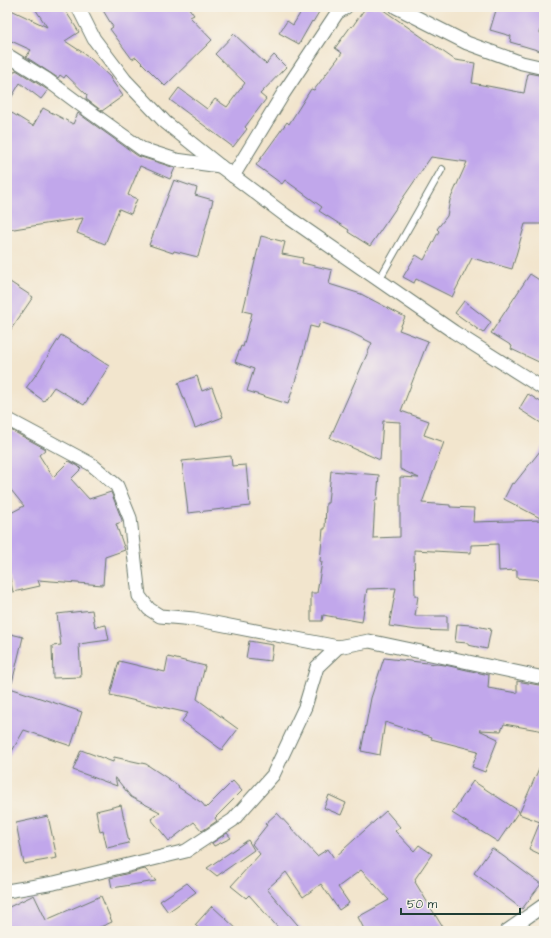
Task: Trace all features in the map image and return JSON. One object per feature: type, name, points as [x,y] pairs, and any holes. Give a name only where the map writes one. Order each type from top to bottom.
[{"type":"street","points":[[78,7],[94,39],[125,80],[165,122],[285,215],[454,332],[544,389]]},
{"type":"street","points":[[233,176],[287,88],[337,13],[346,7]]},
{"type":"street","points":[[396,7],[467,43],[522,63],[544,68]]},
{"type":"street","points":[[7,55],[46,78],[142,149],[176,160],[220,166]]},
{"type":"street","points":[[7,419],[91,464],[117,486],[130,518],[139,596],[149,609],[160,616],[194,619],[338,647],[369,641],[544,678]]},
{"type":"street","points":[[7,891],[54,883],[186,851],[233,820],[273,775],[305,707],[317,666],[338,647]]},
{"type":"street","points":[[507,931],[544,905]]},
{"type":"lane","points":[[379,280],[442,169]]},
{"type":"building","points":[[34,7],[63,7],[79,32],[65,41],[88,56],[111,78],[123,96],[102,111],[86,99],[87,95],[66,75],[64,78],[60,75],[58,78],[26,57],[31,50],[7,39],[7,8],[47,27]]},
{"type":"building","points":[[101,7],[188,7],[194,15],[190,17],[212,40],[165,86],[136,57],[132,59],[110,29],[113,27]]},
{"type":"building","points":[[304,7],[322,7],[299,44],[279,33],[287,21],[293,25]]},
{"type":"building","points":[[366,7],[379,7],[455,60],[475,63],[472,83],[524,93],[528,73],[544,76],[544,224],[525,224],[512,269],[472,258],[452,297],[416,279],[414,283],[403,277],[416,255],[424,260],[439,231],[437,229],[447,216],[450,200],[467,162],[431,157],[370,246],[348,232],[349,230],[319,211],[322,207],[285,180],[282,184],[256,165],[287,122],[289,124],[311,89],[314,90],[342,53],[335,48]]},
{"type":"building","points":[[497,7],[544,7],[544,20],[540,33],[544,34],[544,52],[510,42],[511,36],[490,30]]},
{"type":"building","points":[[234,34],[266,64],[274,55],[286,67],[260,94],[266,99],[245,127],[247,129],[233,147],[170,100],[179,88],[207,109],[215,99],[227,107],[245,83],[215,54]]},
{"type":"building","points":[[16,70],[48,90],[41,99],[20,83],[7,105],[7,81]]},
{"type":"building","points":[[43,108],[73,124],[78,113],[138,156],[175,168],[170,179],[140,166],[128,195],[137,199],[131,214],[119,209],[105,244],[77,233],[83,218],[14,229],[7,227],[7,197],[11,184],[7,182],[7,110],[33,126]]},
{"type":"building","points":[[174,180],[197,188],[195,195],[213,200],[198,257],[174,251],[173,253],[149,245]]},
{"type":"building","points":[[261,236],[285,242],[282,254],[303,258],[302,263],[332,270],[329,284],[361,294],[405,317],[399,330],[428,341],[401,411],[429,421],[424,435],[444,442],[422,503],[450,505],[450,507],[474,508],[473,522],[544,520],[544,580],[517,578],[517,570],[499,571],[498,544],[471,545],[471,553],[414,550],[415,596],[418,596],[415,616],[447,616],[447,631],[417,630],[389,626],[396,588],[367,589],[362,622],[323,615],[322,621],[311,621],[311,593],[317,593],[322,562],[320,561],[323,529],[325,529],[326,503],[328,503],[331,471],[379,475],[377,500],[375,500],[373,538],[400,537],[400,477],[419,478],[400,469],[400,422],[383,421],[380,460],[330,438],[372,343],[352,333],[320,322],[318,328],[310,326],[300,366],[288,404],[247,391],[254,369],[235,362],[241,346],[243,347],[252,313],[243,311]]},
{"type":"building","points":[[530,274],[544,283],[544,356],[541,363],[511,349],[512,346],[491,333]]},
{"type":"building","points":[[7,280],[33,297],[7,335]]},
{"type":"building","points":[[464,301],[491,322],[483,333],[455,313]]},
{"type":"building","points":[[61,335],[109,366],[84,405],[54,387],[44,401],[26,388]]},
{"type":"building","points":[[197,376],[202,391],[212,387],[223,417],[195,428],[178,383]]},
{"type":"building","points":[[528,394],[544,404],[544,425],[519,409]]},
{"type":"building","points":[[7,428],[46,449],[39,455],[53,477],[69,461],[81,469],[71,479],[89,499],[111,492],[122,520],[122,522],[116,524],[125,550],[105,557],[103,585],[38,580],[40,586],[13,592],[7,565],[7,515],[24,506],[7,485]]},
{"type":"building","points":[[544,446],[544,520],[504,499],[512,483],[514,484]]},
{"type":"building","points":[[231,456],[232,466],[246,465],[250,506],[188,513],[182,461]]},
{"type":"building","points":[[92,610],[95,627],[106,625],[109,640],[79,644],[81,677],[53,678],[52,646],[61,645],[57,614]]},
{"type":"building","points":[[457,624],[491,629],[487,649],[468,645],[468,643],[455,642]]},
{"type":"building","points":[[7,633],[23,637],[12,683],[7,683]]},
{"type":"building","points":[[249,641],[273,645],[271,661],[246,658]]},
{"type":"building","points":[[168,657],[205,666],[197,699],[238,729],[222,750],[182,721],[188,713],[110,695],[119,661],[165,672]]},
{"type":"building","points":[[384,658],[445,665],[489,675],[488,688],[517,693],[517,681],[544,686],[544,731],[504,724],[501,731],[479,730],[498,739],[485,772],[472,767],[478,751],[431,739],[432,737],[385,722],[380,755],[361,751],[371,698]]},
{"type":"building","points":[[7,687],[82,712],[71,746],[24,730],[7,760]]},
{"type":"building","points":[[81,750],[113,762],[114,757],[146,764],[179,786],[178,787],[202,803],[206,808],[233,781],[242,791],[215,818],[217,821],[202,831],[194,822],[169,841],[151,819],[160,812],[131,797],[115,777],[117,786],[73,770]]},
{"type":"building","points":[[544,757],[544,856],[529,849],[540,822],[519,814]]},
{"type":"building","points":[[473,781],[519,811],[498,842],[452,813]]},
{"type":"building","points":[[329,795],[346,803],[341,815],[324,808]]},
{"type":"building","points":[[121,805],[129,843],[107,848],[103,831],[100,832],[96,811]]},
{"type":"building","points":[[386,811],[400,827],[395,831],[414,851],[419,845],[432,854],[415,879],[415,882],[445,931],[365,931],[358,917],[389,900],[361,870],[338,887],[349,903],[339,910],[321,884],[303,897],[286,872],[267,889],[303,931],[281,931],[249,895],[246,898],[231,886],[260,854],[252,844],[267,825],[265,824],[277,813],[317,856],[328,849],[334,858]]},
{"type":"building","points":[[48,816],[57,858],[24,864],[16,823]]},
{"type":"building","points":[[227,833],[231,838],[214,846],[212,843]]},
{"type":"building","points":[[248,840],[254,850],[217,876],[207,868]]},
{"type":"building","points":[[492,848],[541,884],[522,909],[474,873]]},
{"type":"building","points":[[145,869],[156,881],[112,888],[110,878]]},
{"type":"building","points":[[187,883],[196,892],[168,912],[160,901]]},
{"type":"building","points":[[34,895],[46,920],[101,896],[112,922],[91,931],[7,931],[7,908]]},
{"type":"building","points":[[212,906],[239,931],[202,931],[195,925]]}]
